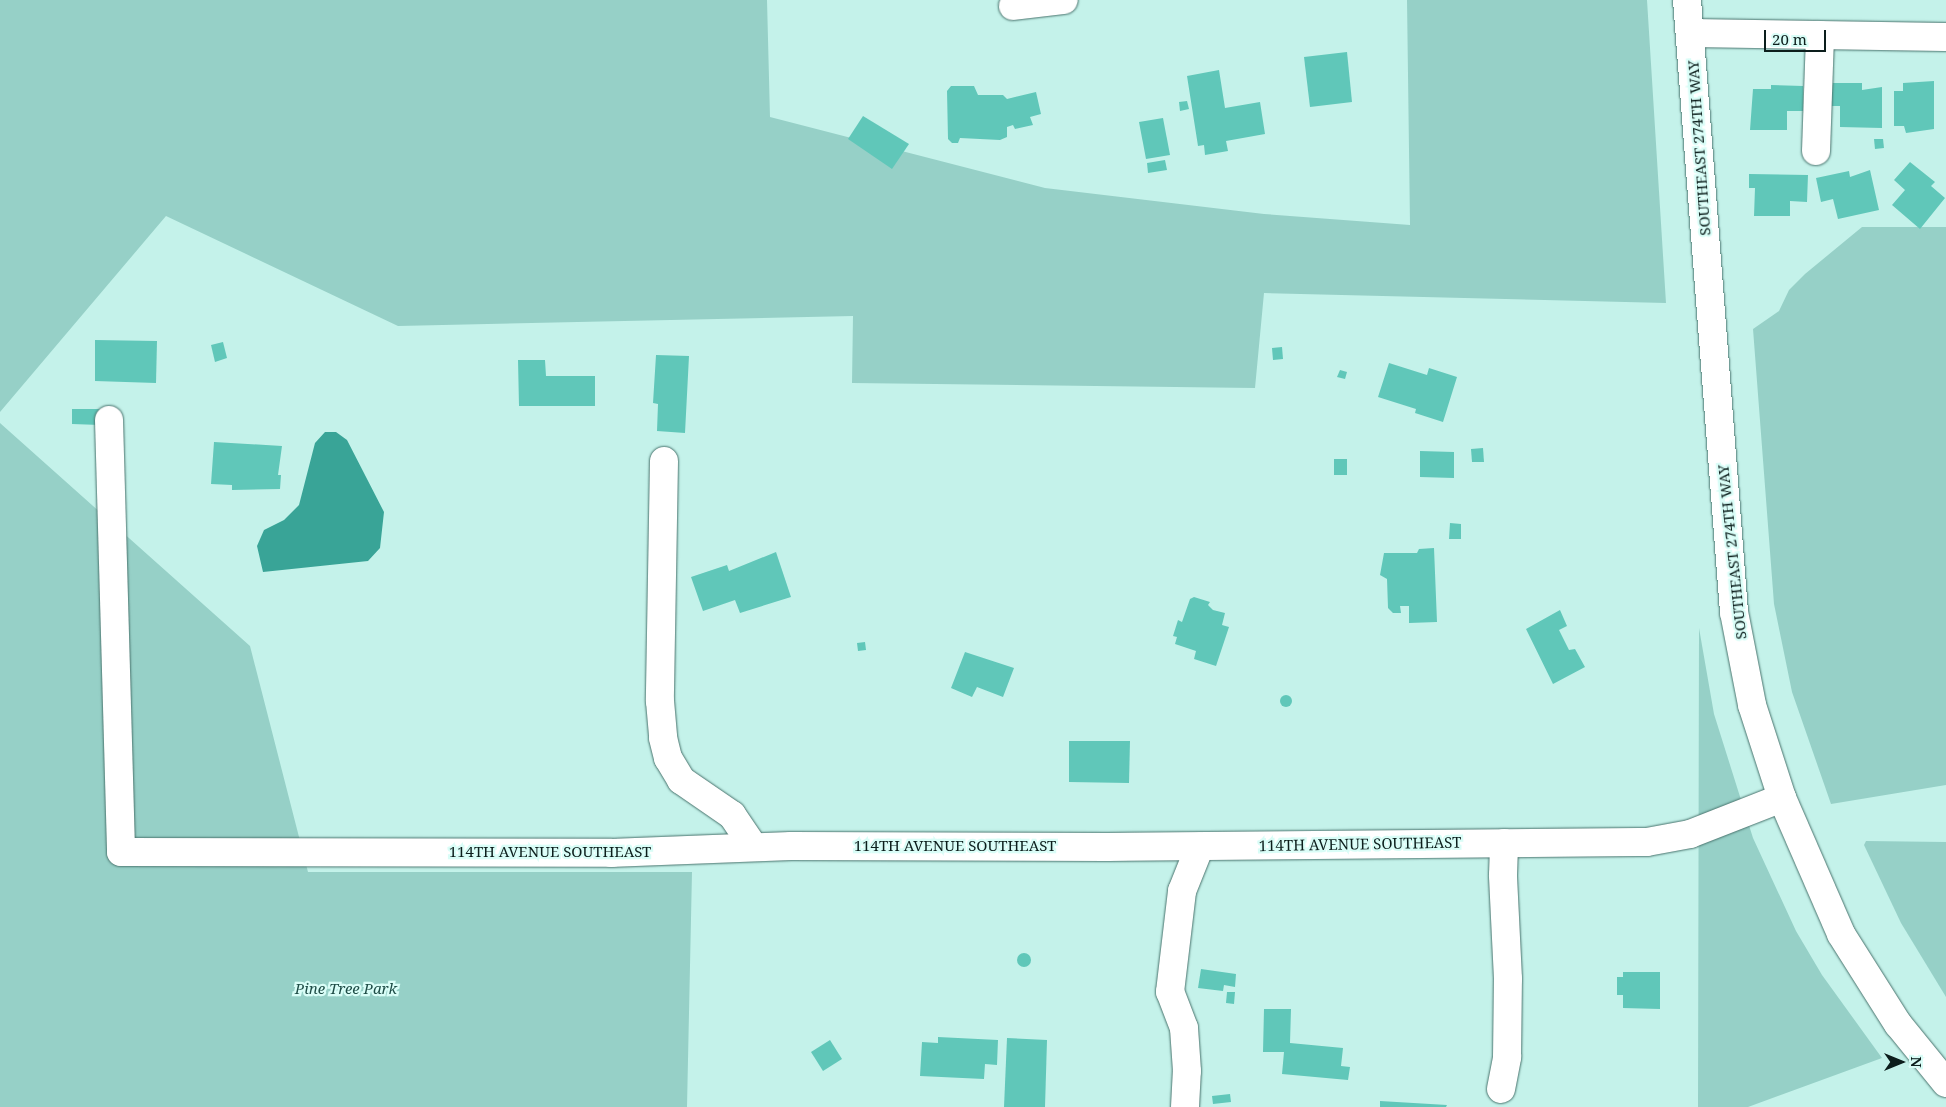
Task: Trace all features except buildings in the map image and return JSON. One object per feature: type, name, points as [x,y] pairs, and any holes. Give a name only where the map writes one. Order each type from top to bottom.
[{"type":"street","name":"SOUTHEAST 274TH WAY","points":[[1688,0],[1734,612],[1752,705],[1782,798],[1841,934],[1898,1024],[1946,1083]]},
{"type":"street","points":[[1013,6],[1054,1]]},
{"type":"street","points":[[1690,33],[1946,37]]},
{"type":"street","points":[[1816,151],[1820,35]]},
{"type":"street","name":"114TH AVENUE SOUTHEAST","points":[[109,420],[121,852],[611,853],[753,846],[1200,846],[1647,842],[1690,834],[1782,798]]},
{"type":"street","points":[[664,461],[660,701],[662,738],[668,758],[681,780],[732,815],[753,846]]},
{"type":"street","points":[[1501,1089],[1506,1057],[1508,988],[1503,875],[1504,843]]},
{"type":"street","points":[[1185,1107],[1187,1071],[1184,1028],[1170,992],[1182,891],[1200,846]]},
{"type":"green space","points":[[0,0],[767,0],[770,117],[1045,188],[1264,214],[1410,225],[1407,0],[1647,0],[1666,303],[1264,293],[1255,388],[852,383],[853,316],[398,326],[166,216],[0,412]]},
{"type":"green space","points":[[1862,227],[1946,227],[1946,785],[1831,804],[1792,692],[1774,604],[1753,329],[1779,311],[1789,290],[1805,274]]},
{"type":"green space","name":"Pine Tree Park","points":[[0,423],[250,646],[308,872],[692,872],[687,1107],[0,1107]]},
{"type":"green space","points":[[1699,628],[1714,714],[1753,838],[1796,931],[1822,975],[1882,1058],[1748,1107],[1698,1107]]},
{"type":"green space","points":[[1866,841],[1946,842],[1946,997],[1901,923],[1864,845]]},
{"type":"shaded area","points":[[325,432],[336,432],[347,440],[384,512],[380,548],[368,561],[263,572],[257,546],[264,530],[284,520],[299,505],[315,443]]}]
